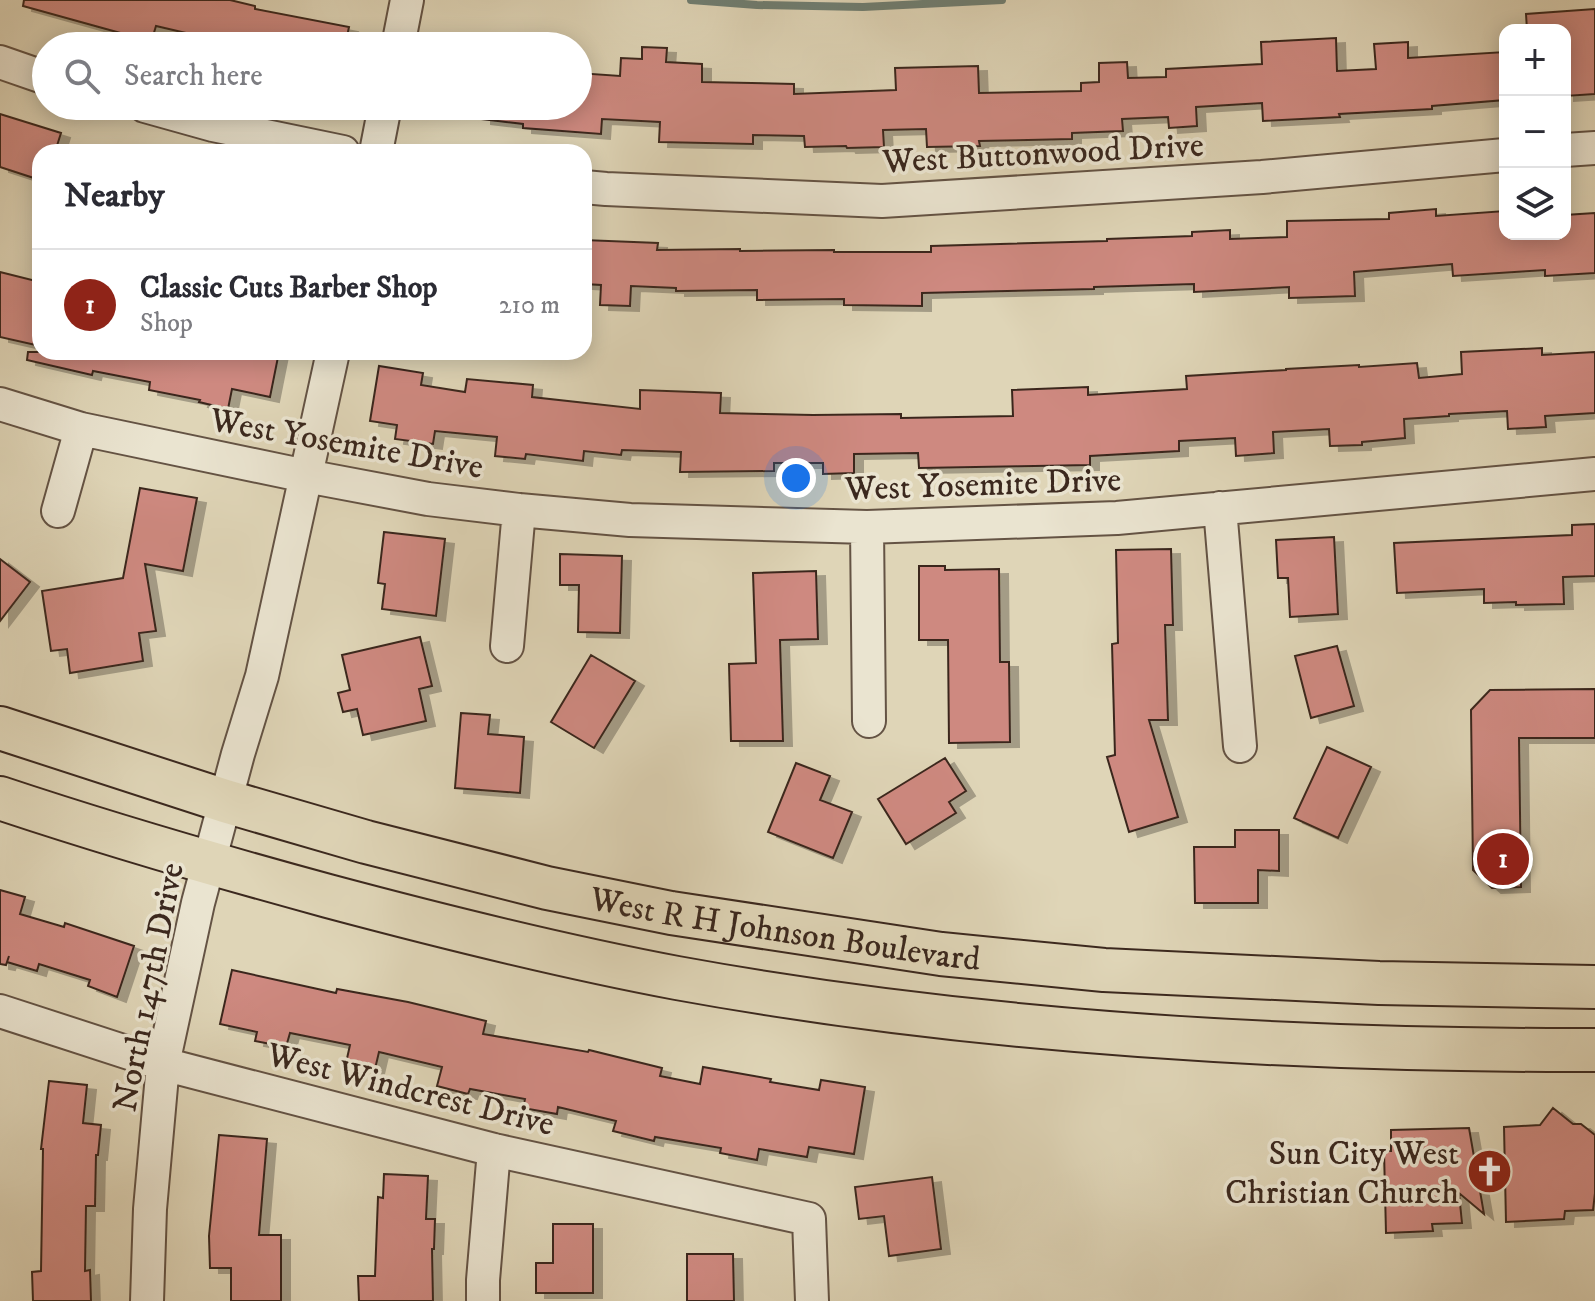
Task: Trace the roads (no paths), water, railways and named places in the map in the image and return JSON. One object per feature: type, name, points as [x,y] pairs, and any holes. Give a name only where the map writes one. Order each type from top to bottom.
[{"type":"main road","name":"West R H Johnson Boulevard","points":[[0,728],[217,832],[467,932],[677,977],[789,996],[1007,1023],[1148,1036],[1346,1045],[1595,1050]]},
{"type":"main road","name":"West R H Johnson Boulevard","points":[[0,798],[217,832],[366,842],[547,888],[671,913],[941,954],[1104,970],[1207,976],[1595,987]]},
{"type":"street","points":[[401,32],[407,0]]},
{"type":"street","points":[[0,62],[32,74]]},
{"type":"street","points":[[195,120],[304,144]]},
{"type":"street","points":[[378,144],[382,120]]},
{"type":"street","points":[[1571,150],[1595,148]]},
{"type":"street","name":"West Buttonwood Drive","points":[[592,188],[882,201],[1262,177],[1499,156]]},
{"type":"street","name":"North 147th Drive","points":[[147,1301],[150,1209],[163,1064],[198,903],[262,676],[331,360]]},
{"type":"street","name":"West Yosemite Drive","points":[[0,404],[81,429],[428,499],[630,520],[867,527],[1102,519],[1595,474]]},
{"type":"street","points":[[58,511],[81,429]]},
{"type":"street","points":[[1220,508],[1240,746]]},
{"type":"street","points":[[507,646],[519,510]]},
{"type":"street","points":[[867,527],[869,721]]},
{"type":"street","name":"West Windcrest Drive","points":[[0,1011],[163,1064],[494,1150],[809,1219],[812,1301]]},
{"type":"street","points":[[483,1301],[494,1150]]},
{"type":"waterway","points":[[691,0],[863,7],[1002,0]]},
{"type":"place","name":"Classic Cuts Barber Shop","points":[[1503,859]]},
{"type":"place","name":"Sun City West Christian Church","points":[[1490,1172]]}]
